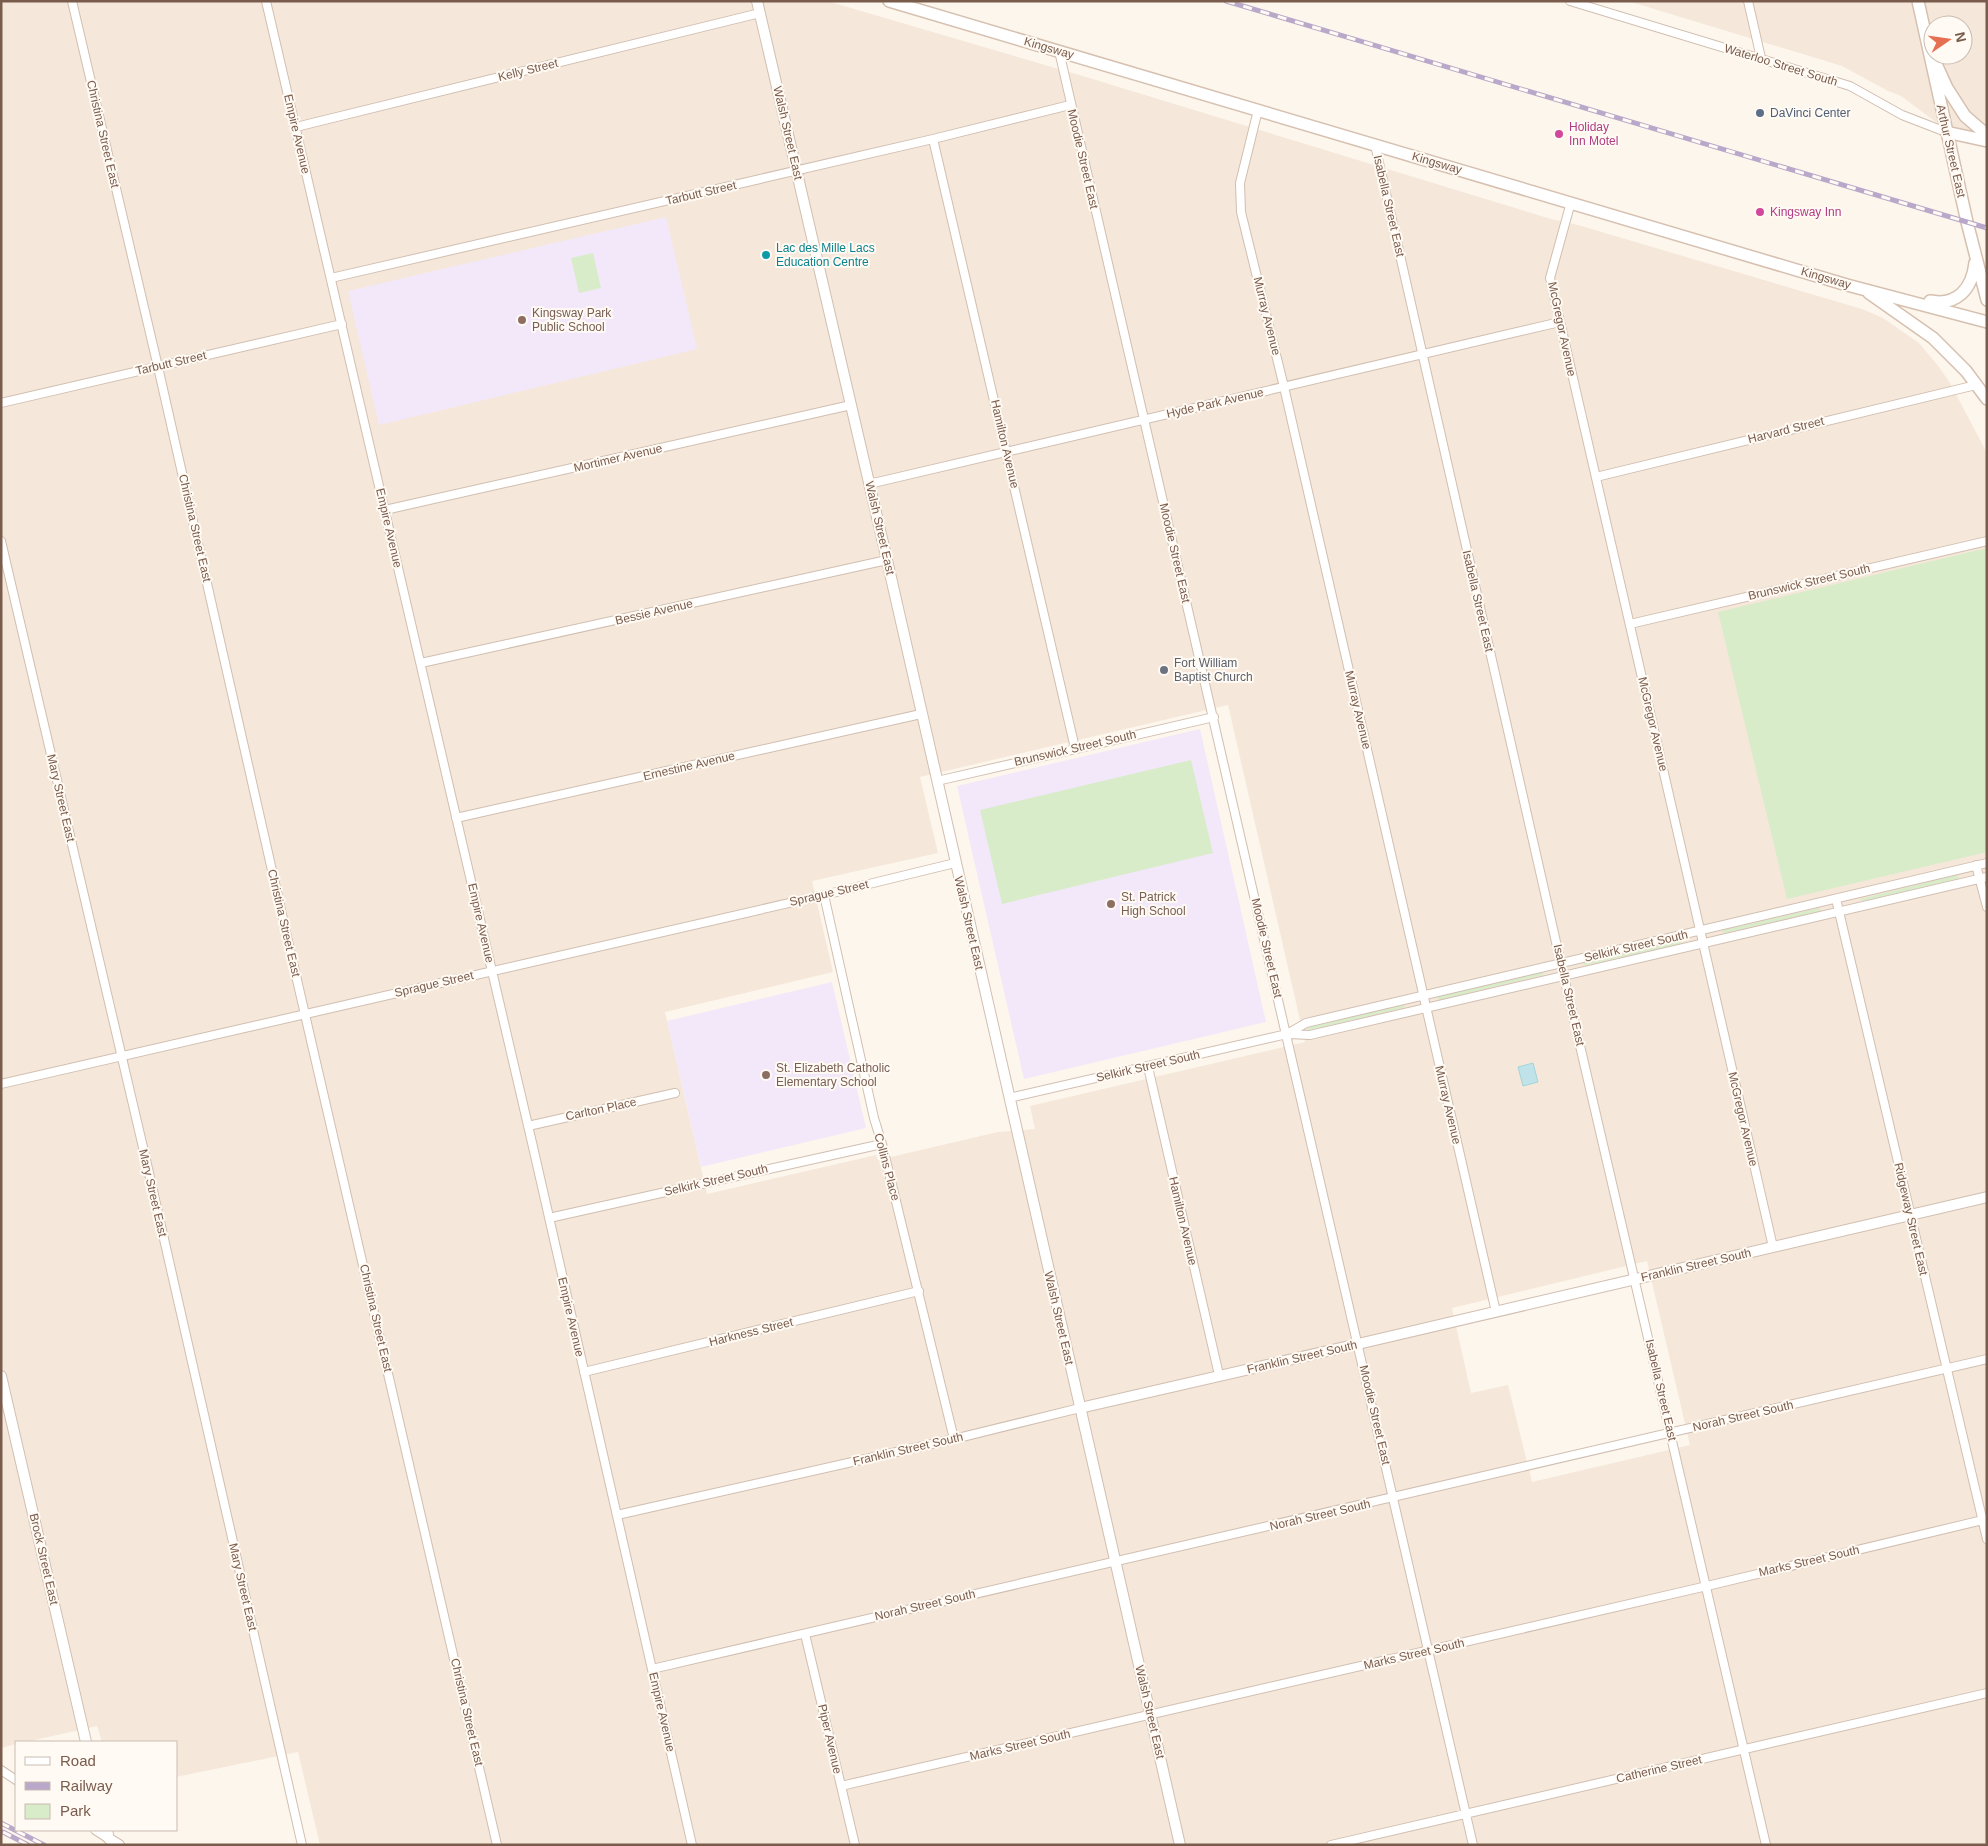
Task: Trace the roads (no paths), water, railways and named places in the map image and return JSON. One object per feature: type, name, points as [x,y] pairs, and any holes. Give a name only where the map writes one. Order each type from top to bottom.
[{"type":"main road","name":"Kingsway","points":[[889,1],[1864,290],[1987,322]]},
{"type":"main road","name":"Arthur Street East","points":[[1918,1],[1923,25]]},
{"type":"main road","name":"Arthur Street East","points":[[1931,65],[1987,300]]},
{"type":"main road","points":[[1936,65],[1947,88],[1966,116],[1987,135]]},
{"type":"main road","name":"Waterloo Street South","points":[[1946,132],[1987,141]]},
{"type":"main road","points":[[1864,290],[1941,303],[1962,294],[1974,274],[1976,257]]},
{"type":"main road","points":[[1864,290],[1933,338],[1966,371],[1987,399]]},
{"type":"street","name":"Christina Street East","points":[[72,1],[158,367],[497,1845]]},
{"type":"street","name":"Empire Avenue","points":[[266,1],[492,970],[692,1845]]},
{"type":"street","name":"Walsh Street East","points":[[757,1],[887,560],[1180,1845]]},
{"type":"street","name":"Waterloo Street South","points":[[1570,1],[1592,4],[1850,86],[1902,115],[1946,132]]},
{"type":"street","points":[[1748,1],[1761,58]]},
{"type":"street","name":"Kelly Street","points":[[296,127],[760,13]]},
{"type":"street","name":"Moodie Street East","points":[[1059,51],[1473,1845]]},
{"type":"street","name":"Tarbutt Street","points":[[331,278],[933,140],[1070,105]]},
{"type":"street","name":"Murray Avenue","points":[[1258,110],[1240,183],[1241,212],[1284,387],[1496,1312]]},
{"type":"street","name":"Hamilton Avenue","points":[[933,140],[1008,452],[1075,748]]},
{"type":"street","name":"Isabella Street East","points":[[1375,145],[1561,964],[1636,1279],[1766,1845]]},
{"type":"street","name":"McGregor Avenue","points":[[1571,202],[1550,278],[1773,1247]]},
{"type":"street","name":"Hyde Park Avenue","points":[[869,484],[1560,322]]},
{"type":"street","name":"Tarbutt Street","points":[[1,403],[342,324]]},
{"type":"street","name":"Harvard Street","points":[[1596,477],[1976,385]]},
{"type":"street","name":"Mortimer Avenue","points":[[385,510],[851,405]]},
{"type":"street","name":"Brunswick Street South","points":[[1630,624],[1987,540]]},
{"type":"street","name":"Mary Street East","points":[[1,541],[302,1845]]},
{"type":"street","name":"Bessie Avenue","points":[[421,664],[887,560]]},
{"type":"street","name":"Ernestine Avenue","points":[[456,818],[921,714]]},
{"type":"street","name":"Brunswick Street South","points":[[937,781],[1214,717]]},
{"type":"street","name":"Sprague Street","points":[[1,1084],[824,895],[955,863]]},
{"type":"street","name":"Selkirk Street South","points":[[1287,1034],[1306,1023],[1987,863]]},
{"type":"street","points":[[1976,865],[1983,878],[1987,907]]},
{"type":"street","name":"Selkirk Street South","points":[[1009,1098],[1287,1034],[1310,1035],[1983,878]]},
{"type":"street","name":"Collins Place","points":[[824,895],[874,1118],[919,1291],[954,1439]]},
{"type":"street","name":"Ridgeway Street East","points":[[1836,899],[1946,1368],[1984,1519],[1987,1539]]},
{"type":"street","name":"Hamilton Avenue","points":[[1148,1067],[1219,1375]]},
{"type":"street","name":"Carlton Place","points":[[528,1126],[675,1093]]},
{"type":"street","name":"Selkirk Street South","points":[[549,1218],[882,1144]]},
{"type":"street","name":"Franklin Street South","points":[[617,1515],[954,1439],[1219,1375],[1987,1197]]},
{"type":"street","name":"Harkness Street","points":[[584,1372],[919,1291]]},
{"type":"street","name":"Norah Street South","points":[[652,1669],[1115,1560],[1671,1434],[1987,1359]]},
{"type":"street","name":"Brock Street East","points":[[1,1376],[86,1741]]},
{"type":"street","name":"Marks Street South","points":[[841,1786],[1707,1586],[1984,1519]]},
{"type":"street","name":"Piper Avenue","points":[[805,1634],[855,1845]]},
{"type":"street","name":"Catherine Street","points":[[1331,1845],[1987,1693]]},
{"type":"street","points":[[1,1770],[15,1779]]},
{"type":"street","points":[[108,1834],[119,1845]]},
{"type":"water","points":[[1533,1063],[1538,1082],[1523,1086],[1518,1067]]},
{"type":"railway","points":[[1226,1],[1987,228]]},
{"type":"railway","points":[[1,1823],[15,1830]]},
{"type":"railway","points":[[17,1831],[44,1845]]},
{"type":"railway","points":[[3,1832],[28,1845]]},
{"type":"place","name":"DaVinci Center","points":[[1760,113]]},
{"type":"place","name":"Holiday Inn Motel","points":[[1559,134]]},
{"type":"place","name":"Kingsway Inn","points":[[1760,212]]},
{"type":"place","name":"Lac des Mille Lacs Education Centre","points":[[766,255]]},
{"type":"place","name":"Kingsway Park Public School","points":[[522,320]]},
{"type":"place","name":"Fort William Baptist Church","points":[[1164,670]]},
{"type":"place","name":"St. Patrick High School","points":[[1111,904]]},
{"type":"place","name":"St. Elizabeth Catholic Elementary School","points":[[766,1075]]}]
